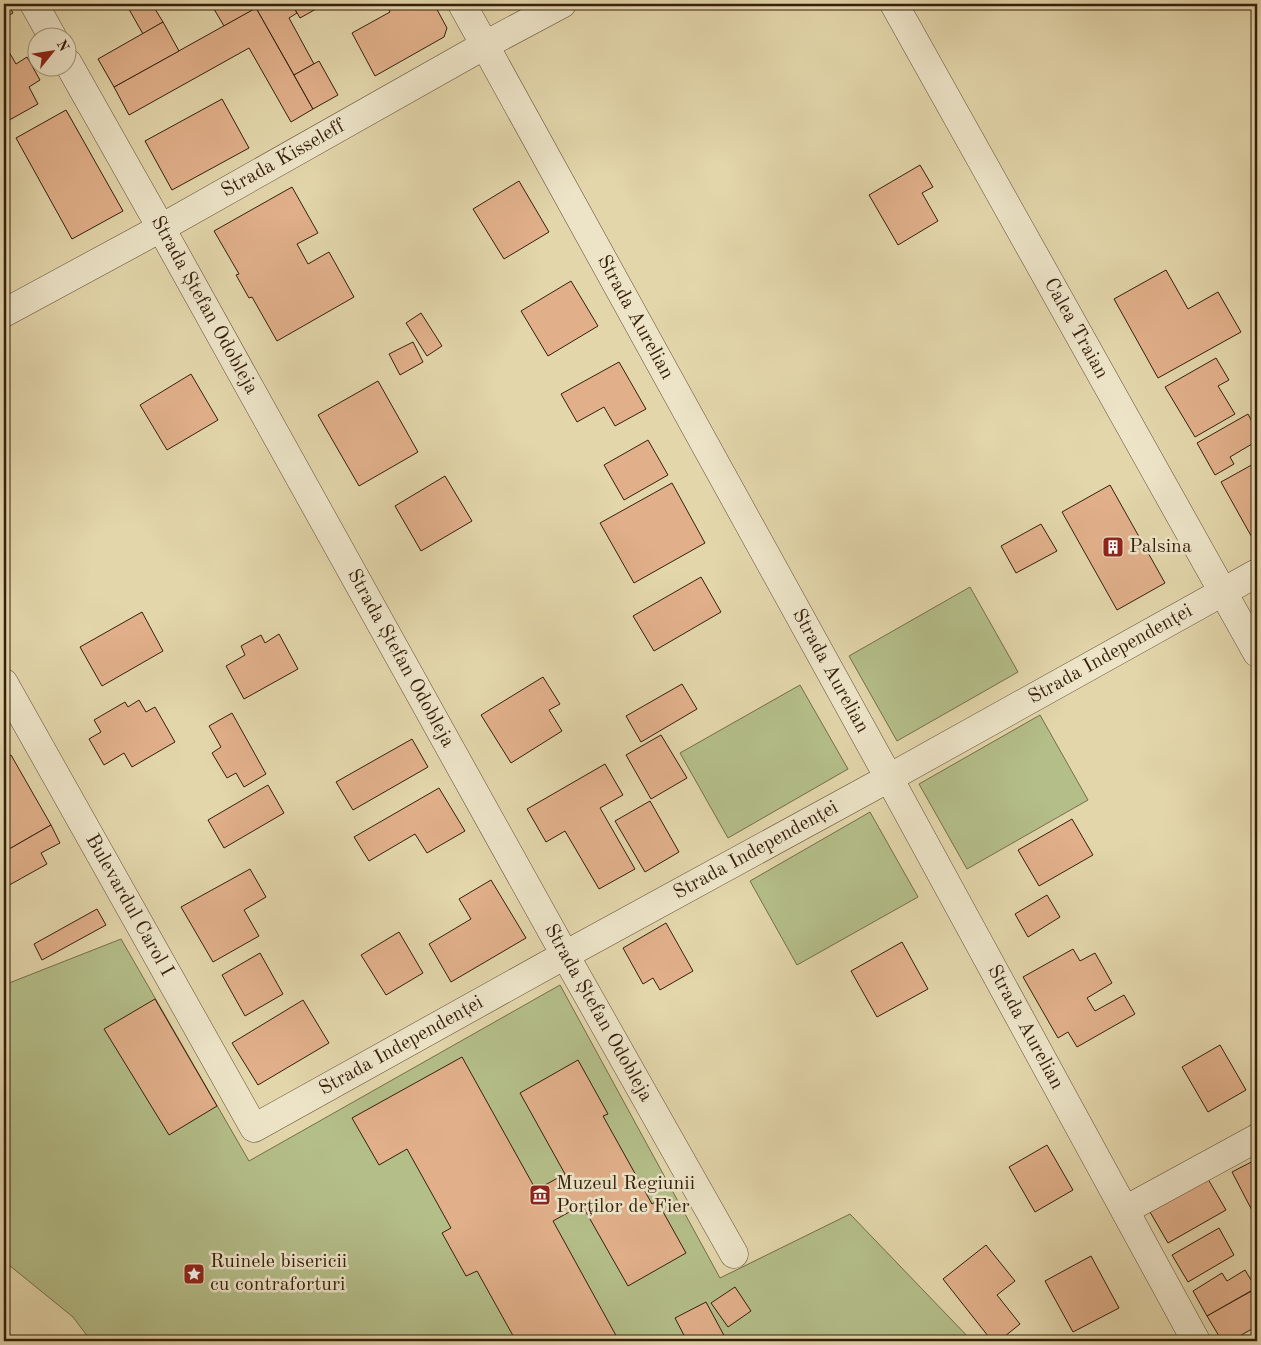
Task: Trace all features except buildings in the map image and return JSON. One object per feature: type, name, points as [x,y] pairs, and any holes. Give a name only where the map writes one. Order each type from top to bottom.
[{"type":"street","points":[[34,4],[47,28]]},
{"type":"street","name":"Strada Aurelian","points":[[462,4],[889,778],[1196,1341]]},
{"type":"street","name":"Strada Kisseleff","points":[[4,313],[161,228],[485,45],[562,4]]},
{"type":"street","name":"Calea Traian","points":[[894,4],[1257,653]]},
{"type":"street","name":"Strada Ștefan Odobleja","points":[[76,78],[565,955],[734,1254]]},
{"type":"street","name":"Strada Independenței","points":[[254,1128],[1257,573]]},
{"type":"street","name":"Bulevardul Carol I","points":[[4,683],[254,1128]]},
{"type":"street","points":[[1125,1210],[1257,1138]]},
{"type":"green space","points":[[970,587],[1018,672],[897,741],[849,656]]},
{"type":"green space","points":[[800,685],[848,769],[728,838],[680,753]]},
{"type":"green space","points":[[1040,715],[1088,800],[967,869],[919,784]]},
{"type":"green space","points":[[870,812],[918,897],[797,965],[750,881]]},
{"type":"green space","points":[[121,939],[249,1161],[560,985],[720,1278],[850,1214],[972,1341],[91,1341],[73,1317],[4,1261],[4,985]]},
{"type":"place","name":"Palsina","points":[[1113,547]]},
{"type":"place","name":"Muzeul Regiunii Porților de Fier","points":[[540,1195]]},
{"type":"place","name":"Ruinele bisericii cu contraforturi","points":[[194,1274]]}]
